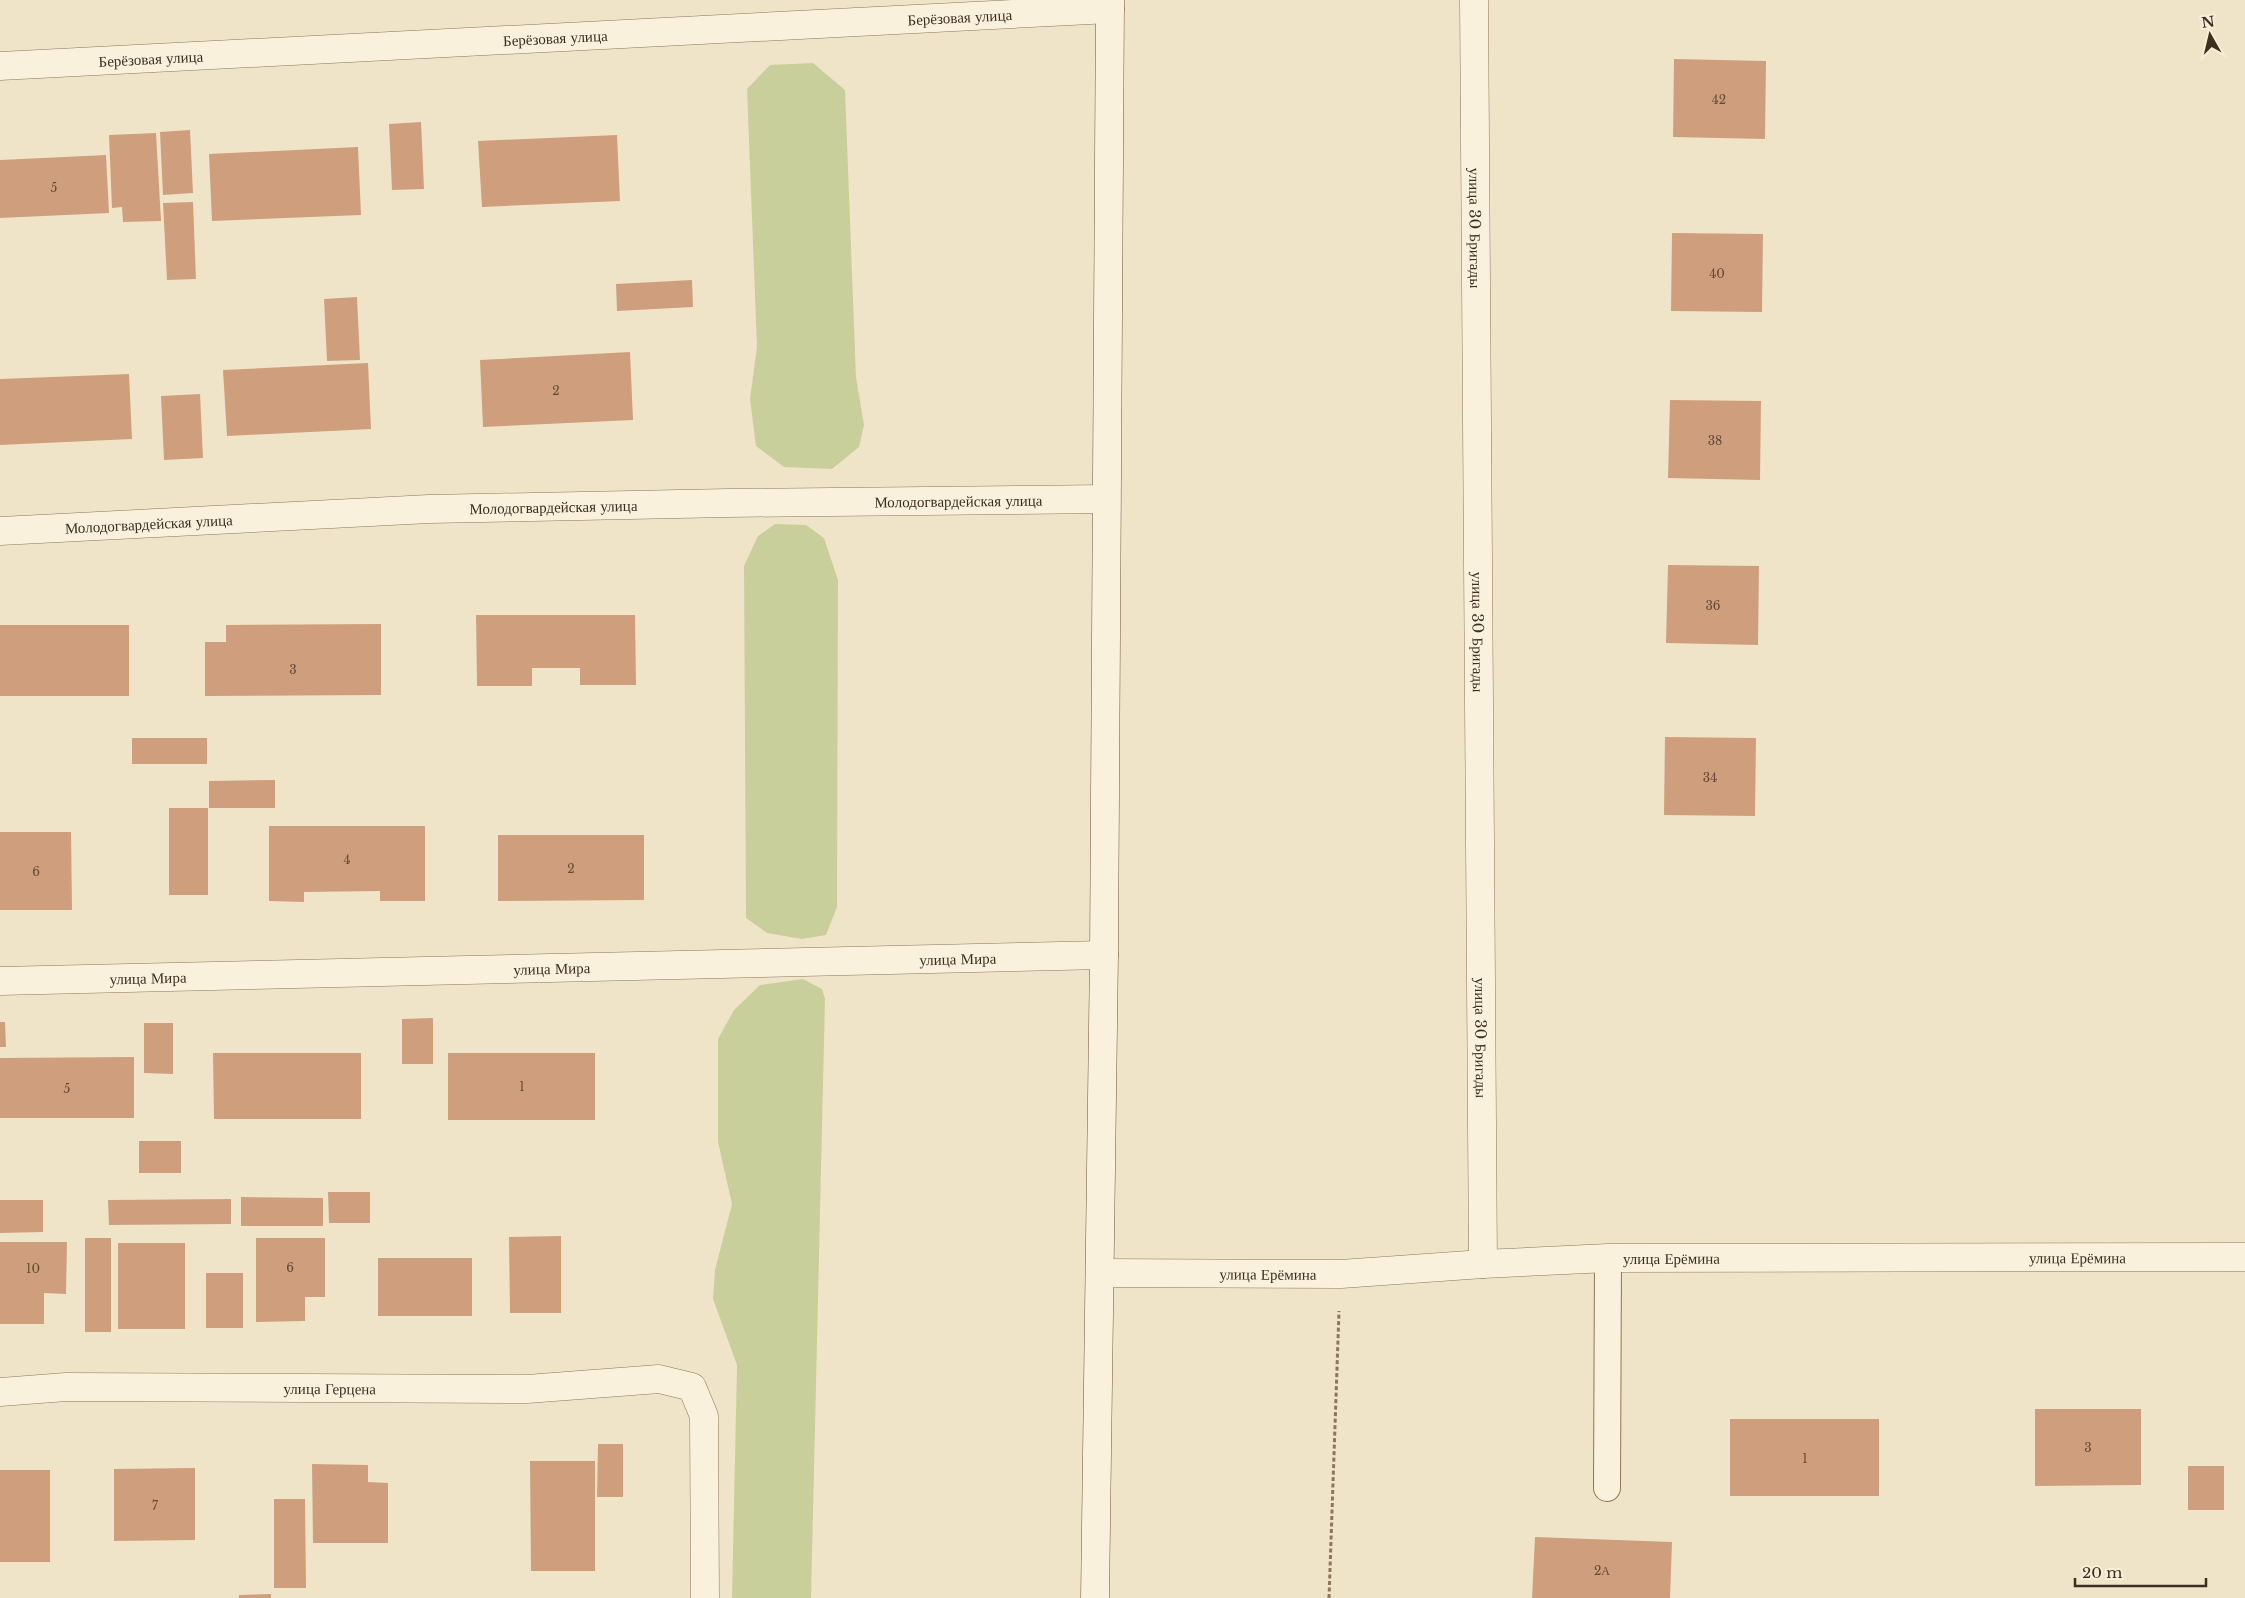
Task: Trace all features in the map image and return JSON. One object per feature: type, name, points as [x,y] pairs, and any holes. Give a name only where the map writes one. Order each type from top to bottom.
[{"type":"street","name":"улица 30 Бригады","points":[[1474,0],[1483,1264]]},
{"type":"street","name":"Берёзовая улица","points":[[0,66],[1110,4]]},
{"type":"street","points":[[1095,1598],[1104,955],[1110,4]]},
{"type":"street","name":"Молодогвардейская улица","points":[[0,531],[430,509],[728,502],[1106,499]]},
{"type":"street","name":"улица Мира","points":[[0,981],[1104,955]]},
{"type":"street","name":"улица Ерёмина","points":[[1100,1273],[1341,1274],[1608,1258],[2245,1257]]},
{"type":"street","name":"улица Герцена","points":[[0,1392],[66,1387],[527,1389],[659,1379],[692,1387],[704,1416],[705,1598]]},
{"type":"lane","points":[[1607,1488],[1608,1258]]},
{"type":"path","points":[[1328,1598],[1341,1274]]},
{"type":"green space","points":[[813,63],[845,90],[856,377],[864,425],[859,447],[832,469],[784,467],[756,446],[750,399],[757,347],[747,89],[770,65]]},
{"type":"green space","points":[[775,524],[806,525],[824,538],[838,580],[837,907],[826,935],[802,939],[767,933],[746,918],[744,566],[758,536]]},
{"type":"green space","points":[[803,979],[822,989],[825,999],[811,1598],[732,1598],[737,1365],[713,1299],[715,1270],[732,1204],[718,1142],[718,1039],[734,1010],[760,985]]},
{"type":"building","points":[[1674,59],[1766,61],[1765,139],[1673,137]]},
{"type":"building","points":[[421,122],[424,189],[392,190],[389,124]]},
{"type":"building","points":[[190,130],[193,193],[163,195],[160,132]]},
{"type":"building","points":[[156,133],[161,221],[123,222],[122,207],[112,208],[109,135]]},
{"type":"building","points":[[617,135],[620,201],[482,207],[478,141]]},
{"type":"building","points":[[358,147],[361,215],[212,221],[209,154]]},
{"type":"building","points":[[106,155],[109,213],[0,218],[0,160]]},
{"type":"building","points":[[193,202],[196,279],[167,280],[163,203]]},
{"type":"building","points":[[1672,233],[1763,234],[1762,312],[1671,311]]},
{"type":"building","points":[[692,280],[693,307],[617,311],[616,284]]},
{"type":"building","points":[[357,297],[360,360],[327,361],[324,299]]},
{"type":"building","points":[[630,352],[633,420],[483,427],[480,360]]},
{"type":"building","points":[[368,363],[371,429],[227,436],[223,370]]},
{"type":"building","points":[[129,374],[132,439],[0,445],[0,379]]},
{"type":"building","points":[[200,394],[203,458],[164,460],[161,396]]},
{"type":"building","points":[[1670,400],[1761,401],[1760,480],[1668,478]]},
{"type":"building","points":[[1668,565],[1759,566],[1758,645],[1666,643]]},
{"type":"building","points":[[476,615],[635,615],[636,685],[580,685],[580,668],[532,668],[532,686],[477,686]]},
{"type":"building","points":[[381,624],[381,695],[205,696],[205,642],[226,642],[226,625]]},
{"type":"building","points":[[0,625],[129,625],[129,696],[0,696]]},
{"type":"building","points":[[1665,737],[1756,738],[1755,816],[1664,815]]},
{"type":"building","points":[[132,738],[207,738],[207,764],[132,764]]},
{"type":"building","points":[[275,780],[275,808],[209,808],[209,781]]},
{"type":"building","points":[[169,808],[208,808],[208,895],[169,895]]},
{"type":"building","points":[[269,826],[425,826],[425,901],[380,901],[380,891],[304,892],[304,902],[269,901]]},
{"type":"building","points":[[0,832],[71,832],[72,910],[0,910]]},
{"type":"building","points":[[498,835],[644,835],[644,900],[498,901]]},
{"type":"building","points":[[433,1018],[433,1064],[402,1064],[402,1019]]},
{"type":"building","points":[[0,1022],[5,1022],[6,1047],[0,1047]]},
{"type":"building","points":[[144,1023],[173,1023],[173,1074],[144,1073]]},
{"type":"building","points":[[213,1053],[361,1053],[361,1119],[214,1119]]},
{"type":"building","points":[[448,1053],[595,1053],[595,1120],[448,1120]]},
{"type":"building","points":[[134,1057],[134,1118],[0,1118],[0,1058]]},
{"type":"building","points":[[139,1141],[181,1141],[181,1173],[139,1173]]},
{"type":"building","points":[[328,1192],[370,1192],[370,1223],[329,1223]]},
{"type":"building","points":[[241,1197],[323,1198],[323,1226],[241,1226]]},
{"type":"building","points":[[231,1199],[231,1224],[109,1225],[108,1200]]},
{"type":"building","points":[[0,1200],[43,1200],[43,1232],[0,1233]]},
{"type":"building","points":[[561,1236],[561,1313],[510,1313],[509,1237]]},
{"type":"building","points":[[85,1238],[111,1238],[111,1332],[85,1332]]},
{"type":"building","points":[[256,1238],[325,1238],[325,1297],[305,1297],[305,1321],[256,1322]]},
{"type":"building","points":[[0,1242],[67,1242],[66,1294],[44,1293],[44,1324],[0,1324]]},
{"type":"building","points":[[118,1243],[185,1243],[185,1329],[118,1329]]},
{"type":"building","points":[[378,1258],[472,1258],[472,1316],[378,1316]]},
{"type":"building","points":[[206,1273],[243,1273],[243,1328],[206,1328]]},
{"type":"building","points":[[2035,1409],[2141,1409],[2141,1485],[2035,1486]]},
{"type":"building","points":[[1730,1419],[1879,1419],[1879,1496],[1730,1496]]},
{"type":"building","points":[[598,1444],[623,1444],[623,1497],[597,1497]]},
{"type":"building","points":[[530,1461],[595,1461],[595,1571],[531,1571]]},
{"type":"building","points":[[312,1464],[368,1465],[368,1482],[388,1483],[388,1543],[313,1543]]},
{"type":"building","points":[[2188,1466],[2224,1466],[2224,1510],[2188,1510]]},
{"type":"building","points":[[195,1468],[195,1540],[114,1541],[114,1469]]},
{"type":"building","points":[[0,1470],[50,1470],[50,1562],[0,1562]]},
{"type":"building","points":[[274,1499],[305,1499],[306,1588],[274,1588]]},
{"type":"building","points":[[1535,1537],[1672,1542],[1670,1598],[1532,1598]]},
{"type":"building","points":[[271,1594],[271,1598],[239,1598],[239,1595]]}]
